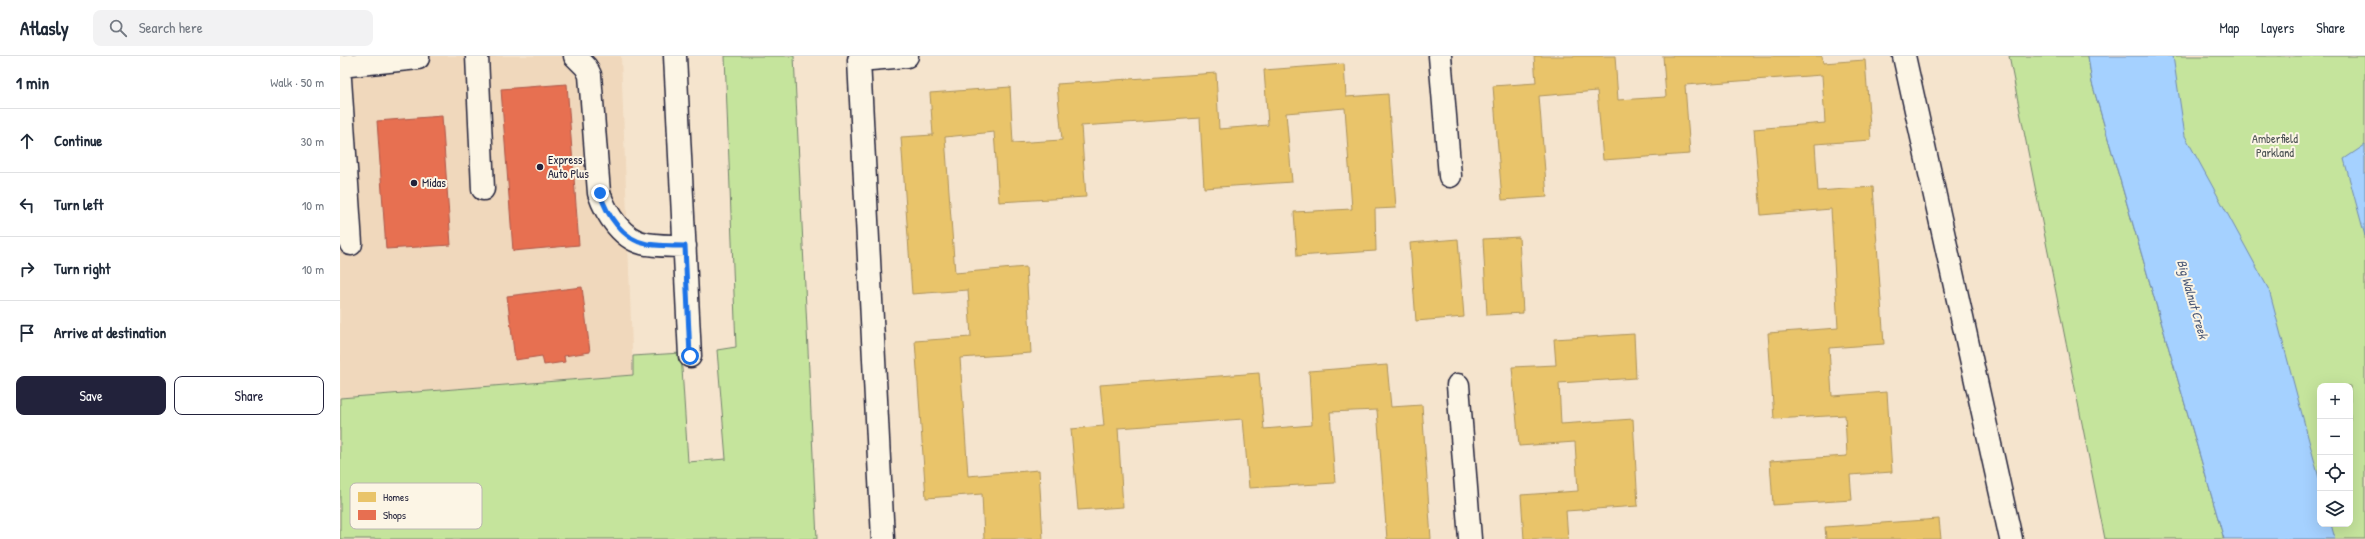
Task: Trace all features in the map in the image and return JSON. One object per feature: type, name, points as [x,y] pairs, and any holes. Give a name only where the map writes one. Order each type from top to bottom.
[{"type":"lane","points":[[340,66],[418,58],[418,56]]},
{"type":"lane","points":[[477,56],[483,189]]},
{"type":"lane","points":[[576,56],[582,61],[590,75],[600,193],[604,207],[620,228],[632,238],[646,244],[685,246]]},
{"type":"lane","points":[[675,56],[690,356]]},
{"type":"lane","points":[[883,539],[860,60],[907,56]]},
{"type":"lane","points":[[1440,56],[1450,176]]},
{"type":"lane","points":[[1904,56],[2011,539]]},
{"type":"lane","points":[[340,79],[351,244]]},
{"type":"lane","points":[[1458,385],[1470,539]]},
{"type":"shaded area","points":[[340,56],[621,56],[633,375],[340,398]]},
{"type":"green space","points":[[725,56],[794,56],[817,539],[340,539],[340,398],[633,375],[633,356],[681,353],[688,462],[726,459],[717,350],[736,347]]},
{"type":"green space","points":[[2009,56],[2088,56],[2092,83],[2224,539],[2105,539]]},
{"type":"green space","name":"Amberfield Parkland","points":[[2157,56],[2365,56],[2365,539],[2287,539]]},
{"type":"water","name":"Big Walnut Creek","points":[[2088,56],[2173,56],[2185,136],[2269,290],[2317,471],[2317,527],[2332,527],[2335,539],[2224,539],[2092,83]]},
{"type":"water","points":[[2365,145],[2365,236],[2344,159]]},
{"type":"building: Homes","points":[[1534,56],[1615,56],[1618,100],[1666,97],[1663,56],[1822,56],[1823,63],[1865,60],[1871,140],[1815,144],[1818,191],[1873,187],[1884,344],[1829,348],[1832,396],[1887,392],[1892,472],[1850,475],[1852,500],[1773,505],[1770,461],[1847,456],[1845,415],[1774,419],[1768,333],[1838,328],[1831,209],[1761,215],[1754,129],[1825,123],[1822,75],[1685,85],[1690,154],[1603,160],[1597,91],[1539,96],[1547,197],[1502,200],[1493,86],[1536,83]]},
{"type":"building: Homes","points":[[1344,64],[1346,97],[1388,94],[1396,208],[1375,209],[1376,251],[1297,256],[1294,212],[1352,209],[1345,108],[1286,113],[1292,182],[1204,188],[1200,118],[1081,126],[1086,197],[999,202],[994,132],[945,137],[955,273],[1026,267],[1031,353],[960,358],[968,476],[1039,470],[1043,539],[984,539],[982,494],[926,498],[915,341],[971,337],[968,290],[912,294],[901,137],[933,135],[930,93],[1010,87],[1013,143],[1062,140],[1057,84],[1216,73],[1219,129],[1268,125],[1264,70]]},
{"type":"building: Homes","points":[[1519,237],[1523,313],[1487,315],[1483,239]]},
{"type":"building: Homes","points":[[1458,239],[1464,317],[1416,321],[1410,243]]},
{"type":"building: Homes","points":[[1634,334],[1636,378],[1559,383],[1561,424],[1633,419],[1638,506],[1566,511],[1568,539],[1524,539],[1521,495],[1578,491],[1575,442],[1519,446],[1512,367],[1556,365],[1554,339]]},
{"type":"building: Homes","points":[[1387,365],[1391,407],[1422,405],[1431,539],[1387,539],[1377,410],[1330,412],[1335,483],[1249,488],[1243,419],[1118,428],[1123,507],[1078,510],[1071,429],[1104,426],[1100,385],[1259,373],[1264,429],[1312,425],[1309,371]]},
{"type":"building: Homes","points":[[1939,519],[1941,539],[1826,539],[1825,527]]},
{"type":"building: Shops","name":"Express Auto Plus","points":[[567,84],[579,245],[513,251],[501,89]]},
{"type":"building: Shops","name":"Midas","points":[[442,116],[451,245],[386,249],[377,121]]},
{"type":"building: Shops","points":[[582,287],[590,352],[564,356],[565,362],[544,365],[542,356],[515,360],[507,296]]},
{"type":"place","name":"Express Auto Plus","points":[[540,167]]},
{"type":"place","name":"Midas","points":[[414,183]]},
{"type":"route","points":[[600,193],[604,207],[620,228],[632,238],[646,244],[685,246],[690,356]]}]
